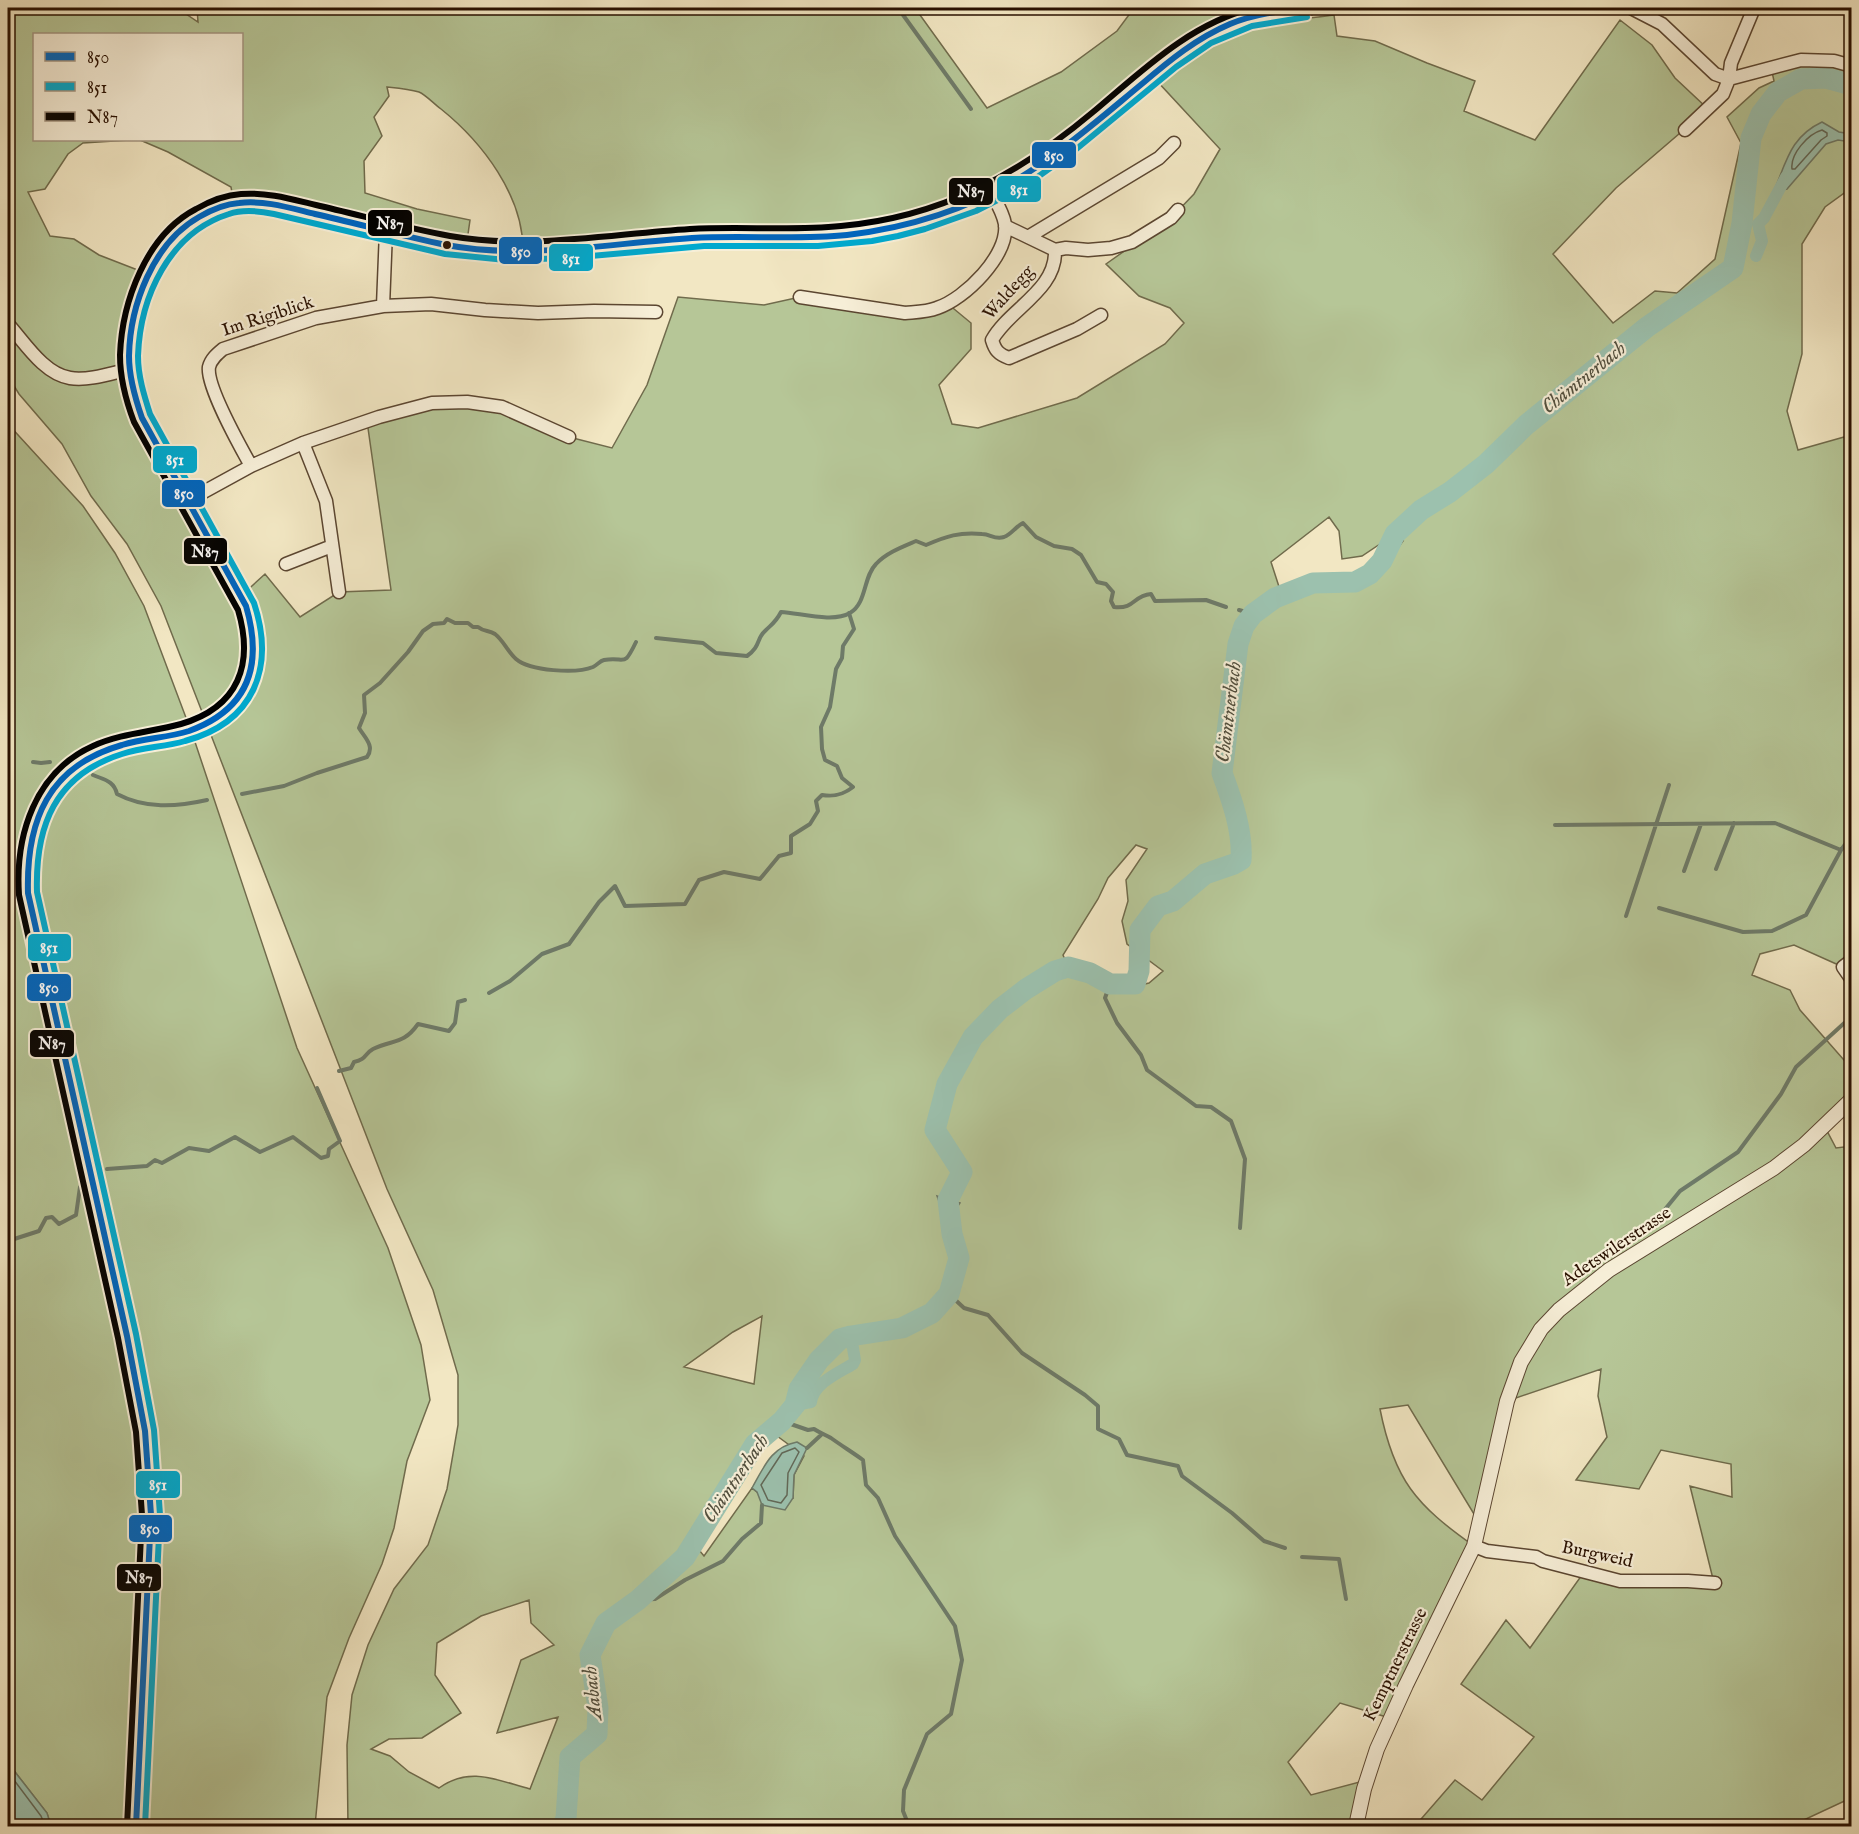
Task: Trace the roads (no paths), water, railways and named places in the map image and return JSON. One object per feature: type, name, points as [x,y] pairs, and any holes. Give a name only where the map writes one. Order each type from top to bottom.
[{"type":"main road","points":[[136,1827],[151,1515],[145,1431],[127,1336],[28,893],[26,873],[27,852],[37,816],[45,801],[68,773],[93,756],[121,745],[183,733],[207,724],[230,708],[247,685],[255,655],[253,625],[246,606],[139,411],[131,385],[131,336],[134,317],[148,274],[170,240],[198,218],[226,205],[254,202],[466,248],[523,252],[691,238],[843,236],[885,230],[955,210],[992,194],[1048,159],[1191,44],[1218,29],[1264,13],[1306,8]]},
{"type":"street","points":[[1631,8],[1662,24],[1715,74],[1729,79],[1800,60],[1834,61],[1851,66]]},
{"type":"street","points":[[1685,130],[1723,94],[1729,79],[1731,63],[1754,8]]},
{"type":"street","name":"Waldegg","points":[[1028,237],[1159,158],[1174,143]]},
{"type":"street","points":[[800,297],[905,313],[936,309],[957,299],[985,272],[997,254],[1005,226],[992,194]]},
{"type":"street","name":"Waldegg","points":[[1005,226],[1055,250],[1111,248],[1132,242],[1171,218],[1178,210]]},
{"type":"street","points":[[382,306],[386,231]]},
{"type":"street","name":"Waldegg","points":[[1055,250],[1056,259],[1049,276],[1026,303],[998,329],[992,340],[994,349],[1000,355],[1009,358],[1077,329],[1101,315]]},
{"type":"street","name":"Im Rigiblick","points":[[251,466],[230,427],[209,374],[209,367],[216,355],[223,349],[316,318],[382,306],[430,304],[538,313],[656,312]]},
{"type":"street","points":[[8,324],[39,359],[60,376],[72,379],[83,378],[130,369]]},
{"type":"street","points":[[189,500],[251,466],[303,443],[379,417],[432,403],[467,402],[502,407],[569,437]]},
{"type":"street","points":[[303,443],[326,501],[339,592]]},
{"type":"street","points":[[286,564],[332,546]]},
{"type":"street","points":[[1851,960],[1844,967],[1851,980]]},
{"type":"street","name":"Adetswilerstrasse","points":[[1480,1524],[1507,1401],[1521,1362],[1541,1329],[1566,1303],[1609,1270],[1774,1168],[1804,1145],[1851,1099]]},
{"type":"street","name":"Kemptnerstrasse","points":[[1356,1827],[1364,1789],[1377,1749],[1400,1696],[1474,1546],[1480,1524]]},
{"type":"street","name":"Burgweid","points":[[1474,1546],[1496,1553],[1536,1557],[1543,1561],[1620,1581],[1715,1583]]},
{"type":"water","points":[[1822,122],[1839,132],[1851,134],[1851,142],[1838,140],[1826,144],[1787,189],[1777,191],[1776,186],[1787,158],[1797,141]]},
{"type":"water","points":[[937,1196],[960,1203],[956,1209],[948,1213],[941,1207]]},
{"type":"water","points":[[797,1442],[807,1448],[794,1475],[793,1498],[785,1510],[762,1505],[757,1492],[752,1488],[760,1473],[774,1453]]},
{"type":"water","points":[[8,1763],[47,1813],[51,1826],[8,1826]]},
{"type":"waterway","points":[[810,8],[814,10]]},
{"type":"waterway","points":[[823,12],[827,8]]},
{"type":"waterway","points":[[898,8],[971,109]]},
{"type":"waterway","name":"Chämtnerbach","points":[[563,1826],[566,1818],[570,1757],[597,1734],[598,1708],[590,1655],[606,1623],[638,1600],[685,1557],[755,1444],[782,1421],[795,1405],[799,1389],[819,1360],[840,1339],[902,1328],[932,1313],[949,1294],[959,1258],[952,1234],[948,1200],[962,1172],[935,1130],[947,1084],[973,1037],[1000,1009],[1055,971],[1068,967],[1090,973],[1110,984],[1135,984],[1139,971],[1140,930],[1158,906],[1173,901],[1205,874],[1241,860],[1239,827],[1222,773],[1238,644],[1244,626],[1253,614],[1275,598],[1313,583],[1355,582],[1370,574],[1382,561],[1395,534],[1421,510],[1450,492],[1486,464],[1526,425],[1647,327],[1733,268],[1742,223],[1751,138],[1761,114],[1778,92],[1801,79],[1826,78],[1852,85]]},
{"type":"waterway","points":[[1756,256],[1762,241],[1758,224],[1764,218],[1786,177]]},
{"type":"waterway","points":[[656,638],[703,643],[716,653],[747,656],[781,612],[826,617],[843,616],[850,613],[859,603],[872,569],[884,557],[900,548],[916,541],[926,545],[960,534],[985,534],[1001,538],[1023,523],[1036,537],[1054,546],[1072,549],[1081,555],[1097,582],[1106,584],[1113,592],[1111,601],[1114,607],[1126,606],[1140,597],[1151,594],[1155,601],[1206,600],[1226,607]]},
{"type":"waterway","points":[[1239,610],[1253,614]]},
{"type":"waterway","points":[[489,993],[510,981],[542,954],[569,944],[599,902],[615,886],[625,906],[685,904],[699,880],[724,872],[760,879],[779,856],[791,853],[791,836],[810,824],[818,811],[816,801],[822,795],[838,795],[853,787],[842,778],[837,766],[825,760],[821,727],[830,707],[836,669],[842,658],[843,646],[854,629],[849,613]]},
{"type":"waterway","points":[[242,794],[284,786],[367,757],[370,746],[359,728],[365,713],[364,695],[380,683],[408,652],[423,631],[433,624],[444,623],[447,619],[455,623],[468,623],[473,627],[495,634],[513,656],[523,663],[553,670],[585,669],[604,660],[626,659],[636,642]]},
{"type":"waterway","points":[[33,762],[50,762]]},
{"type":"waterway","points":[[93,775],[111,784],[117,794],[139,802],[172,805],[207,800]]},
{"type":"waterway","points":[[1626,916],[1669,785]]},
{"type":"waterway","points":[[1716,869],[1734,823]]},
{"type":"waterway","points":[[1555,825],[1775,823],[1841,850]]},
{"type":"waterway","points":[[1684,871],[1701,824]]},
{"type":"waterway","points":[[1659,908],[1743,932],[1772,931],[1806,915],[1841,850],[1852,835]]},
{"type":"waterway","points":[[1110,984],[1105,998],[1117,1023],[1141,1055],[1147,1070],[1196,1106],[1211,1107],[1231,1121],[1245,1159],[1240,1228]]},
{"type":"waterway","points":[[339,1071],[351,1068],[354,1062],[373,1049],[403,1039],[418,1024],[449,1031],[455,1023],[458,1002],[465,1000]]},
{"type":"waterway","points":[[1614,1247],[1632,1234],[1653,1224],[1680,1191],[1738,1152],[1781,1094],[1796,1067],[1852,1016]]},
{"type":"waterway","points":[[107,1169],[147,1166],[155,1160],[162,1163],[189,1148],[209,1151],[235,1137],[260,1152],[293,1137],[321,1158],[328,1156],[329,1149],[340,1141],[317,1088]]},
{"type":"waterway","points":[[8,1241],[39,1231],[46,1218],[52,1217],[59,1224],[76,1215],[80,1187]]},
{"type":"waterway","points":[[949,1294],[964,1308],[988,1315],[1022,1353],[1098,1406],[1098,1429],[1119,1439],[1127,1455],[1178,1466],[1182,1476],[1232,1513],[1264,1541],[1285,1548]]},
{"type":"waterway","points":[[795,1405],[811,1402],[813,1395],[822,1384],[853,1364],[855,1360],[851,1336]]},
{"type":"waterway","points":[[782,1421],[808,1430],[814,1429],[863,1460],[866,1485],[878,1498],[895,1536],[955,1626],[962,1660],[951,1714],[927,1734],[904,1790],[903,1811],[909,1826]]},
{"type":"waterway","points":[[807,1448],[821,1435]]},
{"type":"waterway","points":[[638,1600],[655,1599],[685,1580],[723,1561],[742,1539],[761,1523],[762,1505]]},
{"type":"waterway","points":[[1302,1557],[1339,1559],[1346,1599]]},
{"type":"water label","name":"Aabach","points":[[593,1693]]}]
